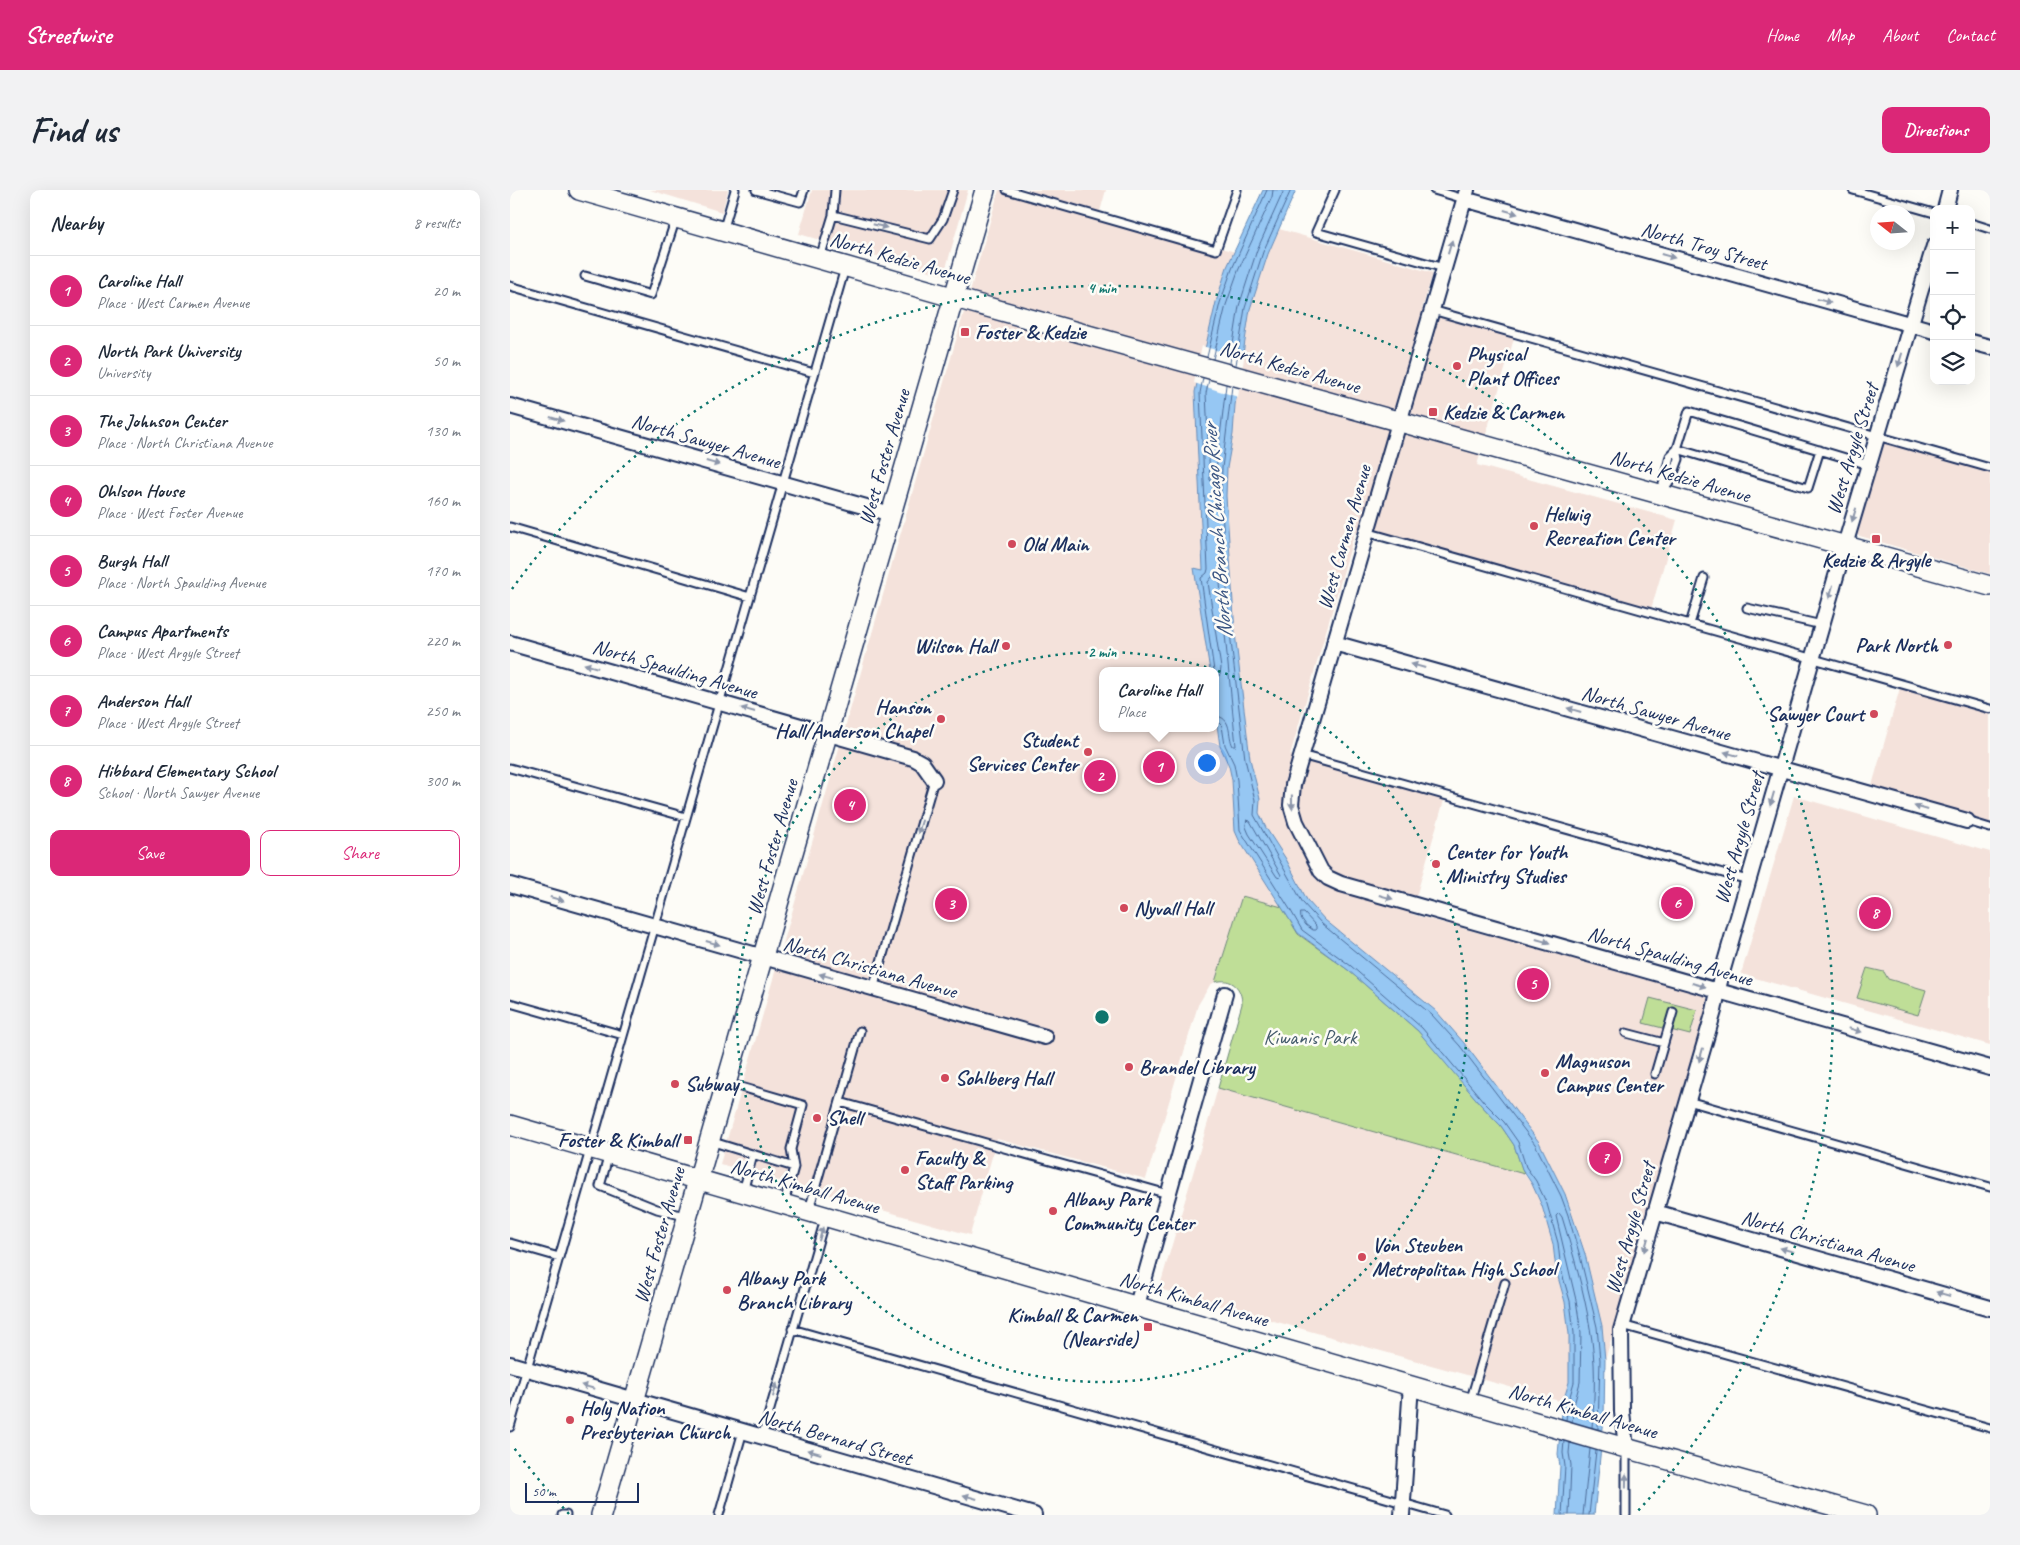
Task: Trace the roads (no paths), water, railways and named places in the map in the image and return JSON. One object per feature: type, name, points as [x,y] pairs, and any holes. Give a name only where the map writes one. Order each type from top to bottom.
[{"type":"main road","name":"North Kedzie Avenue","points":[[579,190],[612,195],[676,218],[820,259],[1990,586]]},
{"type":"main road","name":"West Foster Avenue","points":[[601,1515],[764,958],[985,190]]},
{"type":"main road","name":"North Kimball Avenue","points":[[510,1125],[1617,1445],[1866,1515]]},
{"type":"street","points":[[1946,205],[1950,190]]},
{"type":"street","name":"West Carmen Avenue","points":[[1339,883],[1328,878],[1321,871],[1296,822],[1291,805],[1293,785],[1466,194]]},
{"type":"street","name":"North Troy Street","points":[[1466,194],[1930,331]]},
{"type":"street","name":"West Argyle Street","points":[[1617,1445],[1622,1412],[1622,1325],[1714,1011],[1748,880],[1780,768],[1933,250]]},
{"type":"street","points":[[1975,343],[1990,347]]},
{"type":"street","name":"North Sawyer Avenue","points":[[510,406],[891,514]]},
{"type":"street","name":"North Spaulding Avenue","points":[[510,643],[913,758],[922,763],[934,780]]},
{"type":"street","name":"North Sawyer Avenue","points":[[1334,643],[1968,821]]},
{"type":"street","name":"North Spaulding Avenue","points":[[1339,883],[1990,1068]]},
{"type":"street","name":"North Christiana Avenue","points":[[510,885],[873,990],[1045,1037]]},
{"type":"street","points":[[1137,1306],[1225,994]]},
{"type":"street","name":"North Christiana Avenue","points":[[1655,1212],[1990,1308]]},
{"type":"street","name":"North Bernard Street","points":[[510,1364],[1034,1515]]},
{"type":"street","points":[[1402,1509],[1411,1385]]},
{"type":"lane","points":[[723,231],[735,190]]},
{"type":"lane","points":[[756,190],[800,202],[804,190]]},
{"type":"lane","points":[[820,259],[833,215],[835,190]]},
{"type":"lane","points":[[833,215],[930,239],[942,219],[953,190]]},
{"type":"lane","points":[[1007,190],[1216,250],[1237,190]]},
{"type":"lane","points":[[1335,190],[1316,232],[1444,268]]},
{"type":"lane","points":[[1434,190],[1466,194]]},
{"type":"lane","points":[[1853,190],[1930,212]]},
{"type":"lane","points":[[585,276],[651,295],[676,218]]},
{"type":"lane","points":[[1975,225],[1990,229]]},
{"type":"lane","points":[[510,1427],[845,266]]},
{"type":"lane","points":[[510,286],[814,373]]},
{"type":"lane","points":[[1432,310],[1990,468]]},
{"type":"lane","points":[[1661,494],[1670,456],[1677,449],[1688,410],[1869,465]]},
{"type":"lane","points":[[1677,449],[1808,488],[1820,450]]},
{"type":"lane","points":[[510,527],[750,597]]},
{"type":"lane","points":[[1366,532],[1990,709]]},
{"type":"lane","points":[[1690,624],[1704,578]]},
{"type":"lane","points":[[1747,608],[1822,625]]},
{"type":"lane","points":[[1301,755],[1748,880]]},
{"type":"lane","points":[[510,768],[686,817]]},
{"type":"lane","points":[[873,990],[934,780]]},
{"type":"lane","points":[[1968,821],[1990,828]]},
{"type":"lane","points":[[510,1003],[623,1035]]},
{"type":"lane","points":[[1655,1074],[1673,1012]]},
{"type":"lane","points":[[762,1437],[792,1329],[840,1102],[860,1031]]},
{"type":"lane","points":[[1626,1033],[1664,1043]]},
{"type":"lane","points":[[727,1083],[803,1105],[791,1149],[794,1167],[784,1204]]},
{"type":"lane","points":[[1688,1101],[1990,1187]]},
{"type":"lane","points":[[840,1102],[1168,1194]]},
{"type":"lane","points":[[710,1141],[794,1167]]},
{"type":"lane","points":[[609,1154],[600,1186],[657,1209],[688,1217]]},
{"type":"lane","points":[[743,1192],[753,1154]]},
{"type":"lane","points":[[510,1243],[559,1257]]},
{"type":"lane","points":[[1470,1402],[1505,1283]]},
{"type":"lane","points":[[1622,1325],[1990,1428]]},
{"type":"lane","points":[[792,1329],[1402,1509],[1445,1515]]},
{"type":"lane","points":[[719,1515],[743,1431]]},
{"type":"lane","points":[[1617,1445],[1626,1515]]},
{"type":"water","name":"North Branch Chicago River","points":[[1263,190],[1296,190],[1268,254],[1250,309],[1227,468],[1226,496],[1235,633],[1250,759],[1260,799],[1259,813],[1307,900],[1325,920],[1436,1011],[1464,1043],[1539,1142],[1565,1194],[1585,1254],[1602,1326],[1605,1360],[1604,1418],[1594,1515],[1557,1515],[1560,1466],[1558,1454],[1563,1402],[1569,1382],[1569,1334],[1565,1302],[1556,1270],[1553,1244],[1542,1206],[1532,1184],[1522,1169],[1514,1145],[1501,1126],[1418,1031],[1348,970],[1298,933],[1235,831],[1232,780],[1229,766],[1220,746],[1218,732],[1219,667],[1209,667],[1194,568],[1203,570],[1195,392],[1216,302],[1227,267]]},
{"type":"place","name":"Foster & Kedzie","points":[[965,332]]},
{"type":"place","name":"Physical Plant Offices","points":[[1457,366]]},
{"type":"place","name":"Kedzie & Carmen","points":[[1433,412]]},
{"type":"place","name":"Helwig Recreation Center","points":[[1534,526]]},
{"type":"place","name":"Kedzie & Argyle","points":[[1876,539]]},
{"type":"place","name":"Old Main","points":[[1012,544]]},
{"type":"place","name":"Park North","points":[[1948,645]]},
{"type":"place","name":"Wilson Hall","points":[[1006,646]]},
{"type":"place","name":"Sawyer Court","points":[[1874,714]]},
{"type":"place","name":"Hanson Hall/Anderson Chapel","points":[[941,719]]},
{"type":"place","name":"Student Services Center","points":[[1088,752]]},
{"type":"place","name":"Caroline Hall","points":[[1159,767]]},
{"type":"place","name":"North Park University","points":[[1100,776]]},
{"type":"place","name":"Ohlson House","points":[[850,805]]},
{"type":"place","name":"Center for Youth Ministry Studies","points":[[1436,864]]},
{"type":"place","name":"Campus Apartments","points":[[1677,903]]},
{"type":"place","name":"The Johnson Center","points":[[951,904]]},
{"type":"place","name":"Nyvall Hall","points":[[1124,908]]},
{"type":"place","name":"Hibbard Elementary School","points":[[1875,913]]},
{"type":"place","name":"Burgh Hall","points":[[1533,984]]},
{"type":"place","name":"Brandel Library","points":[[1129,1067]]},
{"type":"place","name":"Magnuson Campus Center","points":[[1545,1073]]},
{"type":"place","name":"Sohlberg Hall","points":[[945,1078]]},
{"type":"place","name":"Subway","points":[[675,1084]]},
{"type":"place","name":"Shell","points":[[817,1118]]},
{"type":"place","name":"Foster & Kimball","points":[[688,1140]]},
{"type":"place","name":"Anderson Hall","points":[[1605,1158]]},
{"type":"place","name":"Faculty & Staff Parking","points":[[905,1170]]},
{"type":"place","name":"Albany Park Community Center","points":[[1053,1211]]},
{"type":"place","name":"Von Steuben Metropolitan High School","points":[[1362,1257]]},
{"type":"place","name":"Albany Park Branch Library","points":[[727,1290]]},
{"type":"place","name":"Kimball & Carmen (Nearside)","points":[[1148,1327]]},
{"type":"place","name":"Holy Nation Presbyterian Church","points":[[570,1420]]},
{"type":"park label","name":"Kiwanis Park","points":[[1310,1037]]}]
